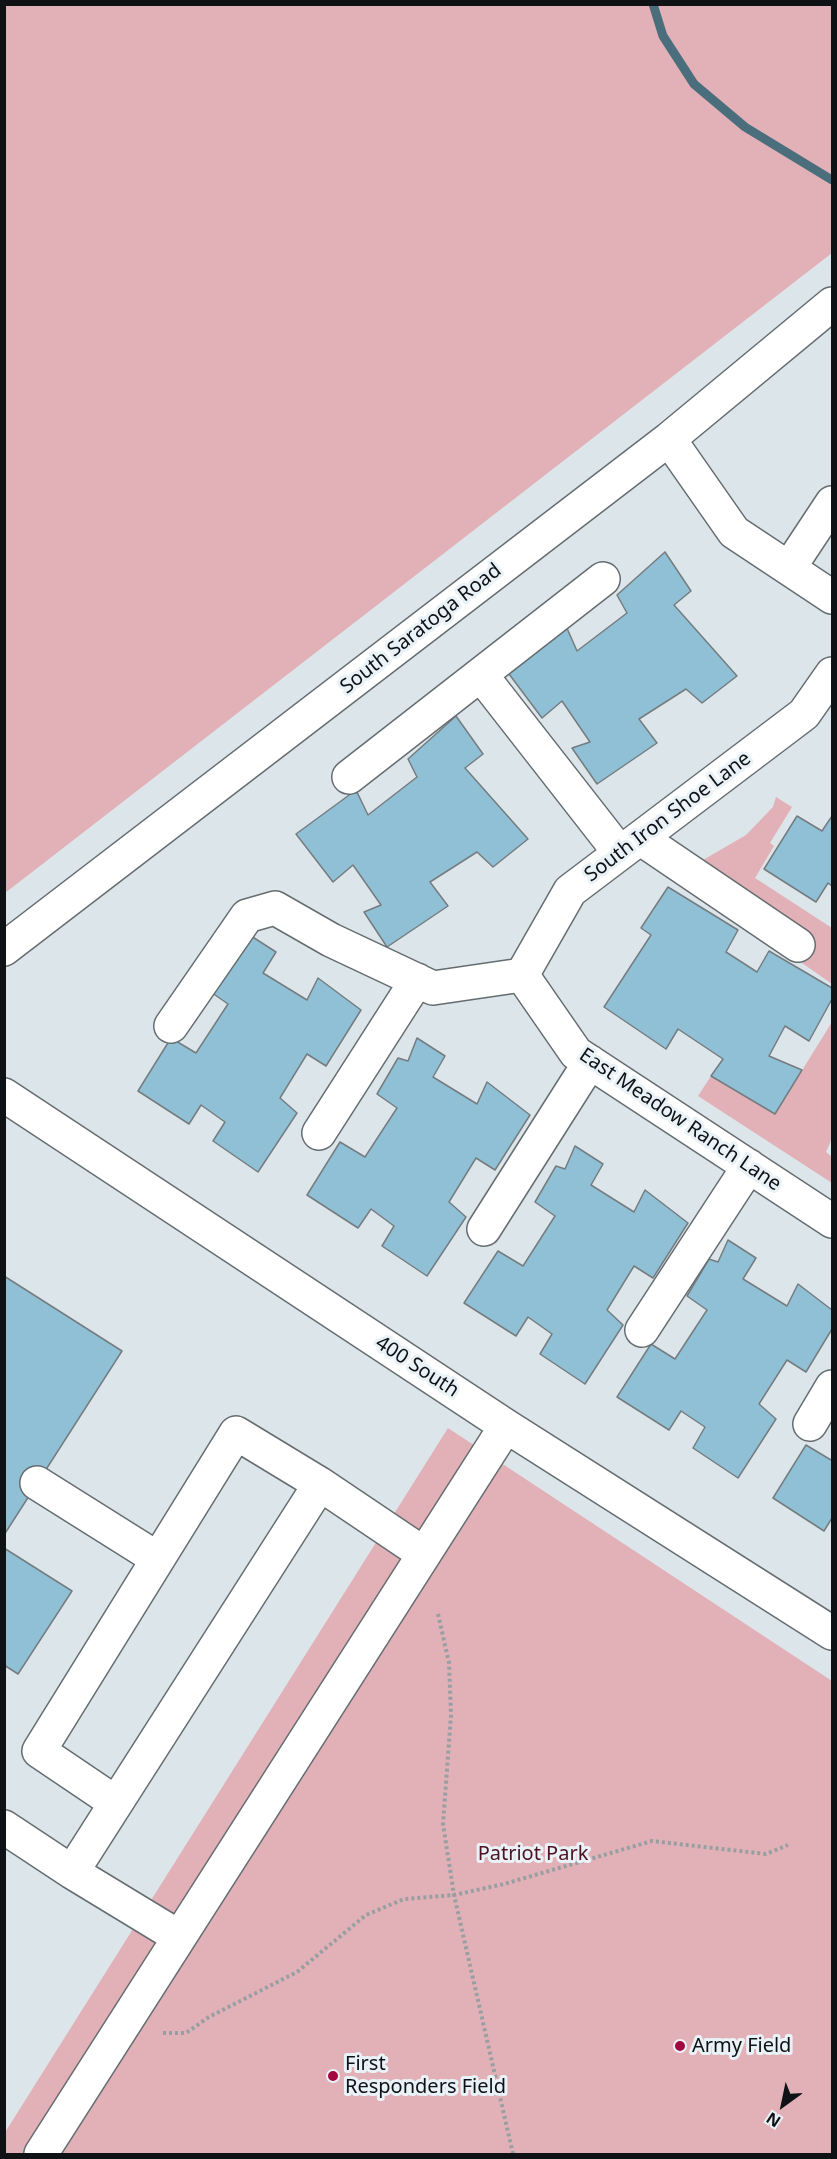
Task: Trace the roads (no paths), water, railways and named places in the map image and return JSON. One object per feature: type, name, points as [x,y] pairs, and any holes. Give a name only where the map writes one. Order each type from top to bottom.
[{"type":"street","name":"South Saratoga Road","points":[[4,949],[669,439],[832,304]]},
{"type":"street","points":[[669,439],[734,532],[832,597]]},
{"type":"street","points":[[789,568],[832,503]]},
{"type":"street","points":[[349,777],[603,579]]},
{"type":"street","name":"South Iron Shoe Lane","points":[[522,975],[570,891],[804,714],[832,674]]},
{"type":"street","points":[[481,675],[630,845],[798,945]]},
{"type":"street","points":[[171,1026],[248,916],[275,908],[331,940],[433,988],[522,975]]},
{"type":"street","name":"East Meadow Ranch Lane","points":[[522,975],[576,1053],[832,1221]]},
{"type":"street","points":[[319,1132],[417,980]]},
{"type":"street","points":[[484,1229],[590,1062]]},
{"type":"street","name":"400 South","points":[[4,1095],[506,1426],[832,1633]]},
{"type":"street","points":[[642,1330],[749,1166]]},
{"type":"street","points":[[810,1424],[832,1387]]},
{"type":"street","points":[[41,2154],[506,1426]]},
{"type":"street","points":[[116,1803],[39,1751],[236,1433],[320,1484],[424,1554]]},
{"type":"street","points":[[37,1484],[158,1559]]},
{"type":"street","points":[[72,1872],[320,1484]]},
{"type":"street","points":[[4,1827],[72,1872],[179,1937]]},
{"type":"waterway","points":[[653,4],[663,36],[694,84],[745,127],[832,180]]},
{"type":"place","name":"Army Field","points":[[680,2046]]},
{"type":"place","name":"First Responders Field","points":[[333,2076]]},
{"type":"park label","name":"Patriot Park","points":[[533,1854]]}]
